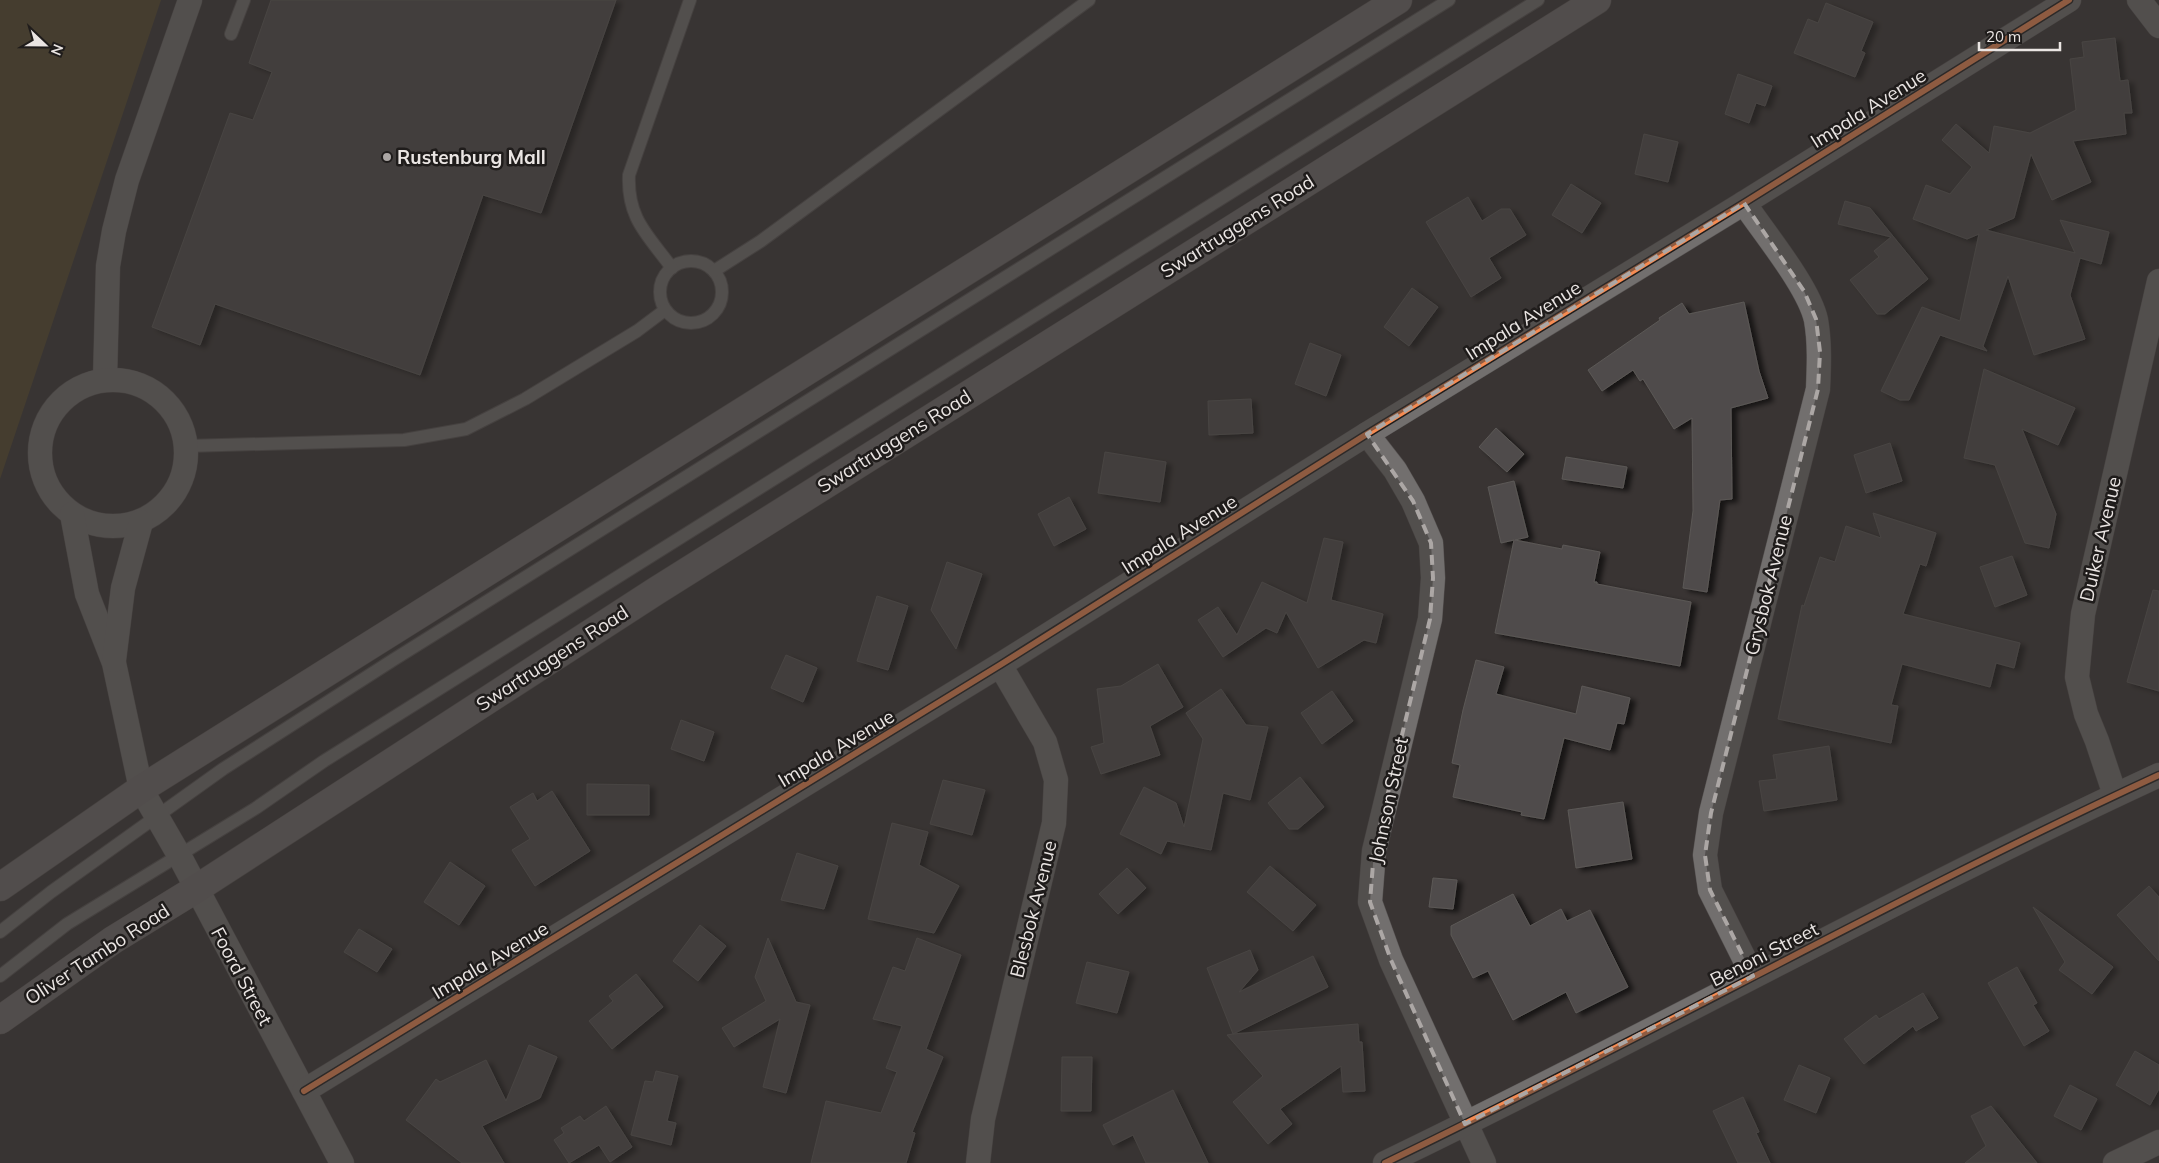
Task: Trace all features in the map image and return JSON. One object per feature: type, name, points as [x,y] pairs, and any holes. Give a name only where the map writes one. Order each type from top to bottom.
[{"type":"main road","points":[[0,887],[141,789],[1398,0]]},
{"type":"main road","name":"Swartruggens Road","points":[[196,889],[656,590],[1597,0]]},
{"type":"main road","name":"Oliver Tambo Road","points":[[0,1020],[14,1008],[113,940],[196,889]]},
{"type":"street","points":[[105,379],[108,266],[114,231],[127,180],[190,0]]},
{"type":"street","name":"Impala Avenue","points":[[304,1091],[1000,666],[1366,434],[1744,203],[2069,0]]},
{"type":"street","points":[[2139,0],[2159,26]]},
{"type":"street","name":"Grysbok Avenue","points":[[1744,203],[1804,291],[1816,319],[1820,352],[1818,389],[1711,812],[1705,855],[1710,890],[1753,976]]},
{"type":"street","name":"Duiker Avenue","points":[[2115,795],[2086,714],[2077,677],[2079,648],[2083,614],[2159,281]]},
{"type":"street","points":[[105,379],[128,380],[150,389],[162,398],[168,403],[181,423],[187,446],[186,470],[177,492],[161,510],[141,522],[118,527],[95,525],[72,514],[53,496],[42,474],[40,448],[46,423],[60,402],[81,387],[105,379]]},
{"type":"street","name":"Johnson Street","points":[[1366,434],[1395,470],[1413,501],[1431,543],[1433,578],[1430,619],[1374,852],[1370,902],[1391,960],[1484,1163]]},
{"type":"street","points":[[72,514],[87,594],[114,663]]},
{"type":"street","points":[[114,663],[123,588],[141,522]]},
{"type":"street","name":"Foord Street","points":[[114,663],[141,789],[179,855],[342,1163]]},
{"type":"street","name":"Blesbok Avenue","points":[[978,1163],[983,1119],[1054,823],[1056,780],[1045,742],[1000,666]]},
{"type":"street","name":"Benoni Street","points":[[1385,1163],[1753,976],[2115,795],[2159,775]]},
{"type":"street","points":[[2115,1163],[2159,1142]]},
{"type":"lane","points":[[231,34],[244,0]]},
{"type":"lane","points":[[672,268],[636,219],[630,204],[629,175],[690,0]]},
{"type":"lane","points":[[714,272],[760,241],[1089,0]]},
{"type":"lane","points":[[0,932],[51,892],[223,769],[385,665],[1449,0]]},
{"type":"lane","points":[[0,976],[67,924],[256,808],[324,761],[1538,0]]},
{"type":"lane","points":[[685,262],[696,262],[706,265],[714,272],[719,280],[721,290],[720,301],[709,317],[700,322],[680,322],[665,310],[660,290],[662,280],[672,268],[685,262]]},
{"type":"lane","points":[[187,446],[404,440],[466,429],[526,399],[637,331],[665,310]]},
{"type":"highlighted area","points":[[1744,203],[1804,291],[1816,319],[1820,352],[1818,389],[1711,813],[1705,855],[1710,890],[1753,976],[1465,1124],[1391,960],[1370,902],[1374,851],[1430,619],[1433,578],[1431,543],[1413,501],[1367,434]]},
{"type":"shaded area","points":[[0,0],[161,0],[0,479]]},
{"type":"building","name":"Rustenburg Mall","points":[[271,0],[616,0],[541,213],[483,195],[420,375],[215,304],[200,345],[152,327],[230,113],[253,120],[272,72],[249,63]]},
{"type":"building","points":[[1826,3],[1873,22],[1861,51],[1865,53],[1855,77],[1794,53],[1808,19],[1818,23]]},
{"type":"building","points":[[2115,38],[2120,81],[2128,80],[2132,113],[2124,113],[2126,134],[2073,141],[2091,182],[2052,200],[2031,154],[2014,218],[1986,230],[2075,253],[2060,220],[2109,232],[2101,264],[2080,258],[2070,295],[2085,339],[2034,355],[2008,276],[1983,346],[1987,351],[1940,335],[1909,400],[1900,400],[1881,391],[1922,307],[1960,321],[1979,234],[1967,239],[1913,219],[1926,185],[1950,194],[1972,167],[1942,140],[1956,124],[1989,153],[1994,126],[2030,133],[2076,110],[2070,59],[2084,57],[2082,42]]},
{"type":"building","points":[[1738,74],[1772,86],[1765,106],[1756,103],[1749,123],[1725,114]]},
{"type":"building","points":[[1644,134],[1678,142],[1668,182],[1635,174]]},
{"type":"building","points":[[1571,184],[1601,203],[1582,233],[1552,215]]},
{"type":"building","points":[[1468,197],[1482,221],[1501,209],[1510,209],[1526,235],[1489,258],[1501,278],[1471,297],[1426,222]]},
{"type":"building","points":[[1845,201],[1870,208],[1928,279],[1885,314],[1877,314],[1850,280],[1879,257],[1874,251],[1891,237],[1838,224]]},
{"type":"building","points":[[1412,288],[1438,307],[1409,346],[1384,327]]},
{"type":"building","points":[[1744,302],[1759,371],[1768,398],[1731,408],[1732,499],[1720,500],[1707,592],[1683,588],[1693,511],[1692,418],[1674,429],[1643,379],[1640,381],[1633,370],[1602,391],[1588,370],[1682,303],[1689,314]]},
{"type":"building","points":[[1310,343],[1341,355],[1326,396],[1295,384]]},
{"type":"building","points":[[1984,369],[2075,408],[2058,445],[2022,429],[2056,514],[2049,548],[2025,543],[1995,465],[1964,458]]},
{"type":"building","points":[[1251,399],[1253,433],[1209,435],[1208,401]]},
{"type":"building","points":[[1496,428],[1524,454],[1507,472],[1479,447]]},
{"type":"building","points":[[1890,443],[1902,481],[1866,493],[1854,455]]},
{"type":"building","points":[[1105,452],[1166,462],[1160,502],[1098,493]]},
{"type":"building","points":[[1566,457],[1627,467],[1623,488],[1562,479]]},
{"type":"building","points":[[1514,481],[1528,537],[1515,540],[1562,549],[1563,545],[1600,552],[1594,582],[1597,582],[1597,584],[1691,602],[1680,666],[1495,633],[1514,540],[1501,543],[1488,487]]},
{"type":"building","points":[[1069,497],[1086,529],[1054,546],[1038,514]]},
{"type":"building","points":[[1873,513],[1936,533],[1926,566],[1920,564],[1903,614],[2020,643],[2014,668],[1996,663],[1990,687],[1902,664],[1891,705],[1898,706],[1891,743],[1778,719],[1802,605],[1804,606],[1820,557],[1835,562],[1846,526],[1881,538]]},
{"type":"building","points":[[1324,538],[1343,542],[1331,600],[1383,614],[1376,643],[1364,640],[1318,668],[1286,612],[1277,633],[1266,628],[1223,657],[1198,620],[1218,607],[1237,635],[1262,582],[1307,603]]},
{"type":"building","points":[[2012,556],[2027,595],[1995,607],[1980,567]]},
{"type":"building","points":[[947,562],[982,574],[956,649],[931,610]]},
{"type":"building","points":[[2153,590],[2159,591],[2159,691],[2127,682]]},
{"type":"building","points":[[877,596],[908,606],[888,670],[857,661]]},
{"type":"building","points":[[786,655],[817,668],[803,702],[771,688]]},
{"type":"building","points":[[1476,660],[1504,667],[1496,694],[1576,714],[1582,686],[1630,698],[1624,724],[1617,723],[1610,750],[1564,738],[1544,819],[1521,815],[1522,812],[1453,797],[1460,765],[1452,763]]},
{"type":"building","points":[[1158,664],[1183,707],[1150,726],[1160,755],[1101,774],[1091,747],[1104,743],[1097,689],[1121,686]]},
{"type":"building","points":[[1221,689],[1246,725],[1268,727],[1250,800],[1223,793],[1211,850],[1167,841],[1161,854],[1120,834],[1144,787],[1176,803],[1184,827],[1203,739],[1186,713]]},
{"type":"building","points":[[1332,691],[1353,721],[1322,744],[1301,713]]},
{"type":"building","points":[[681,720],[714,732],[704,761],[671,749]]},
{"type":"building","points":[[1829,746],[1837,800],[1764,811],[1759,781],[1777,779],[1773,755]]},
{"type":"building","points":[[1300,777],[1324,807],[1298,829],[1289,829],[1268,803]]},
{"type":"building","points":[[943,780],[985,790],[972,835],[930,824]]},
{"type":"building","points":[[587,784],[649,785],[649,815],[587,815]]},
{"type":"building","points":[[552,791],[590,851],[535,886],[512,850],[530,839],[510,807],[533,793],[537,801]]},
{"type":"building","points":[[1623,802],[1632,859],[1576,868],[1568,810]]},
{"type":"building","points":[[892,823],[928,832],[919,865],[959,886],[934,933],[868,919]]},
{"type":"building","points":[[797,853],[838,866],[824,909],[781,900]]},
{"type":"building","points":[[450,862],[485,886],[459,925],[424,902]]},
{"type":"building","points":[[1270,866],[1316,905],[1293,931],[1247,892]]},
{"type":"building","points":[[1127,868],[1146,888],[1118,914],[1099,894]]},
{"type":"building","points":[[1433,878],[1457,880],[1453,909],[1429,907]]},
{"type":"building","points":[[2149,886],[2159,897],[2159,961],[2117,915]]},
{"type":"building","points":[[1513,894],[1530,926],[1561,909],[1567,921],[1590,910],[1628,987],[1576,1013],[1566,992],[1513,1020],[1488,971],[1473,978],[1451,935],[1451,926]]},
{"type":"building","points":[[2033,907],[2113,967],[2092,994],[2059,970],[2065,962]]},
{"type":"building","points":[[700,925],[726,946],[698,981],[673,961]]},
{"type":"building","points":[[359,929],[392,949],[377,972],[344,952]]},
{"type":"building","points":[[768,938],[796,1002],[810,1005],[786,1093],[763,1087],[780,1019],[734,1047],[722,1028],[766,1001],[755,977]]},
{"type":"building","points":[[917,938],[961,955],[926,1049],[943,1057],[912,1132],[915,1133],[906,1163],[811,1163],[826,1101],[881,1113],[897,1072],[886,1068],[902,1026],[873,1019],[893,967],[905,971]]},
{"type":"building","points":[[1250,950],[1258,970],[1239,992],[1313,956],[1328,987],[1233,1034],[1207,968]]},
{"type":"building","points":[[1087,962],[1129,972],[1117,1013],[1076,1003]]},
{"type":"building","points":[[2017,967],[2037,1003],[2033,1005],[2049,1031],[2024,1046],[1988,983]]},
{"type":"building","points":[[636,974],[663,1007],[612,1049],[589,1021],[613,1001],[609,996]]},
{"type":"building","points":[[1923,993],[1938,1018],[1916,1031],[1913,1026],[1864,1064],[1844,1039],[1876,1015],[1879,1019]]},
{"type":"building","points":[[1358,1024],[1359,1042],[1362,1042],[1365,1091],[1343,1092],[1341,1066],[1280,1109],[1292,1124],[1268,1144],[1233,1102],[1263,1076],[1227,1035]]},
{"type":"building","points":[[529,1045],[557,1057],[540,1098],[482,1126],[504,1163],[462,1163],[406,1120],[436,1079],[440,1082],[486,1060],[506,1101]]},
{"type":"building","points":[[2135,1051],[2159,1065],[2159,1089],[2150,1105],[2116,1085]]},
{"type":"building","points":[[1062,1057],[1092,1057],[1091,1111],[1061,1111]]},
{"type":"building","points":[[1799,1065],[1830,1078],[1816,1113],[1784,1100]]},
{"type":"building","points":[[656,1071],[678,1076],[667,1121],[676,1123],[671,1145],[631,1135],[645,1081],[653,1082]]},
{"type":"building","points":[[2070,1085],[2097,1099],[2081,1130],[2054,1116]]},
{"type":"building","points":[[1173,1090],[1208,1163],[1146,1163],[1133,1135],[1113,1145],[1103,1125]]},
{"type":"building","points":[[1743,1097],[1759,1132],[1756,1133],[1770,1163],[1738,1163],[1713,1111]]},
{"type":"building","points":[[606,1106],[632,1147],[610,1162],[599,1145],[569,1163],[554,1140],[564,1133],[561,1128],[580,1116],[584,1121]]},
{"type":"building","points":[[1991,1106],[2037,1163],[1965,1163],[1986,1146],[1971,1116]]},
{"type":"cycle path","points":[[304,1091],[1000,665],[1367,434],[1744,203],[2069,0]]},
{"type":"cycle path","points":[[1385,1163],[1579,1067],[1964,869],[2159,775]]},
{"type":"place","name":"Rustenburg Mall","points":[[387,157]]}]
